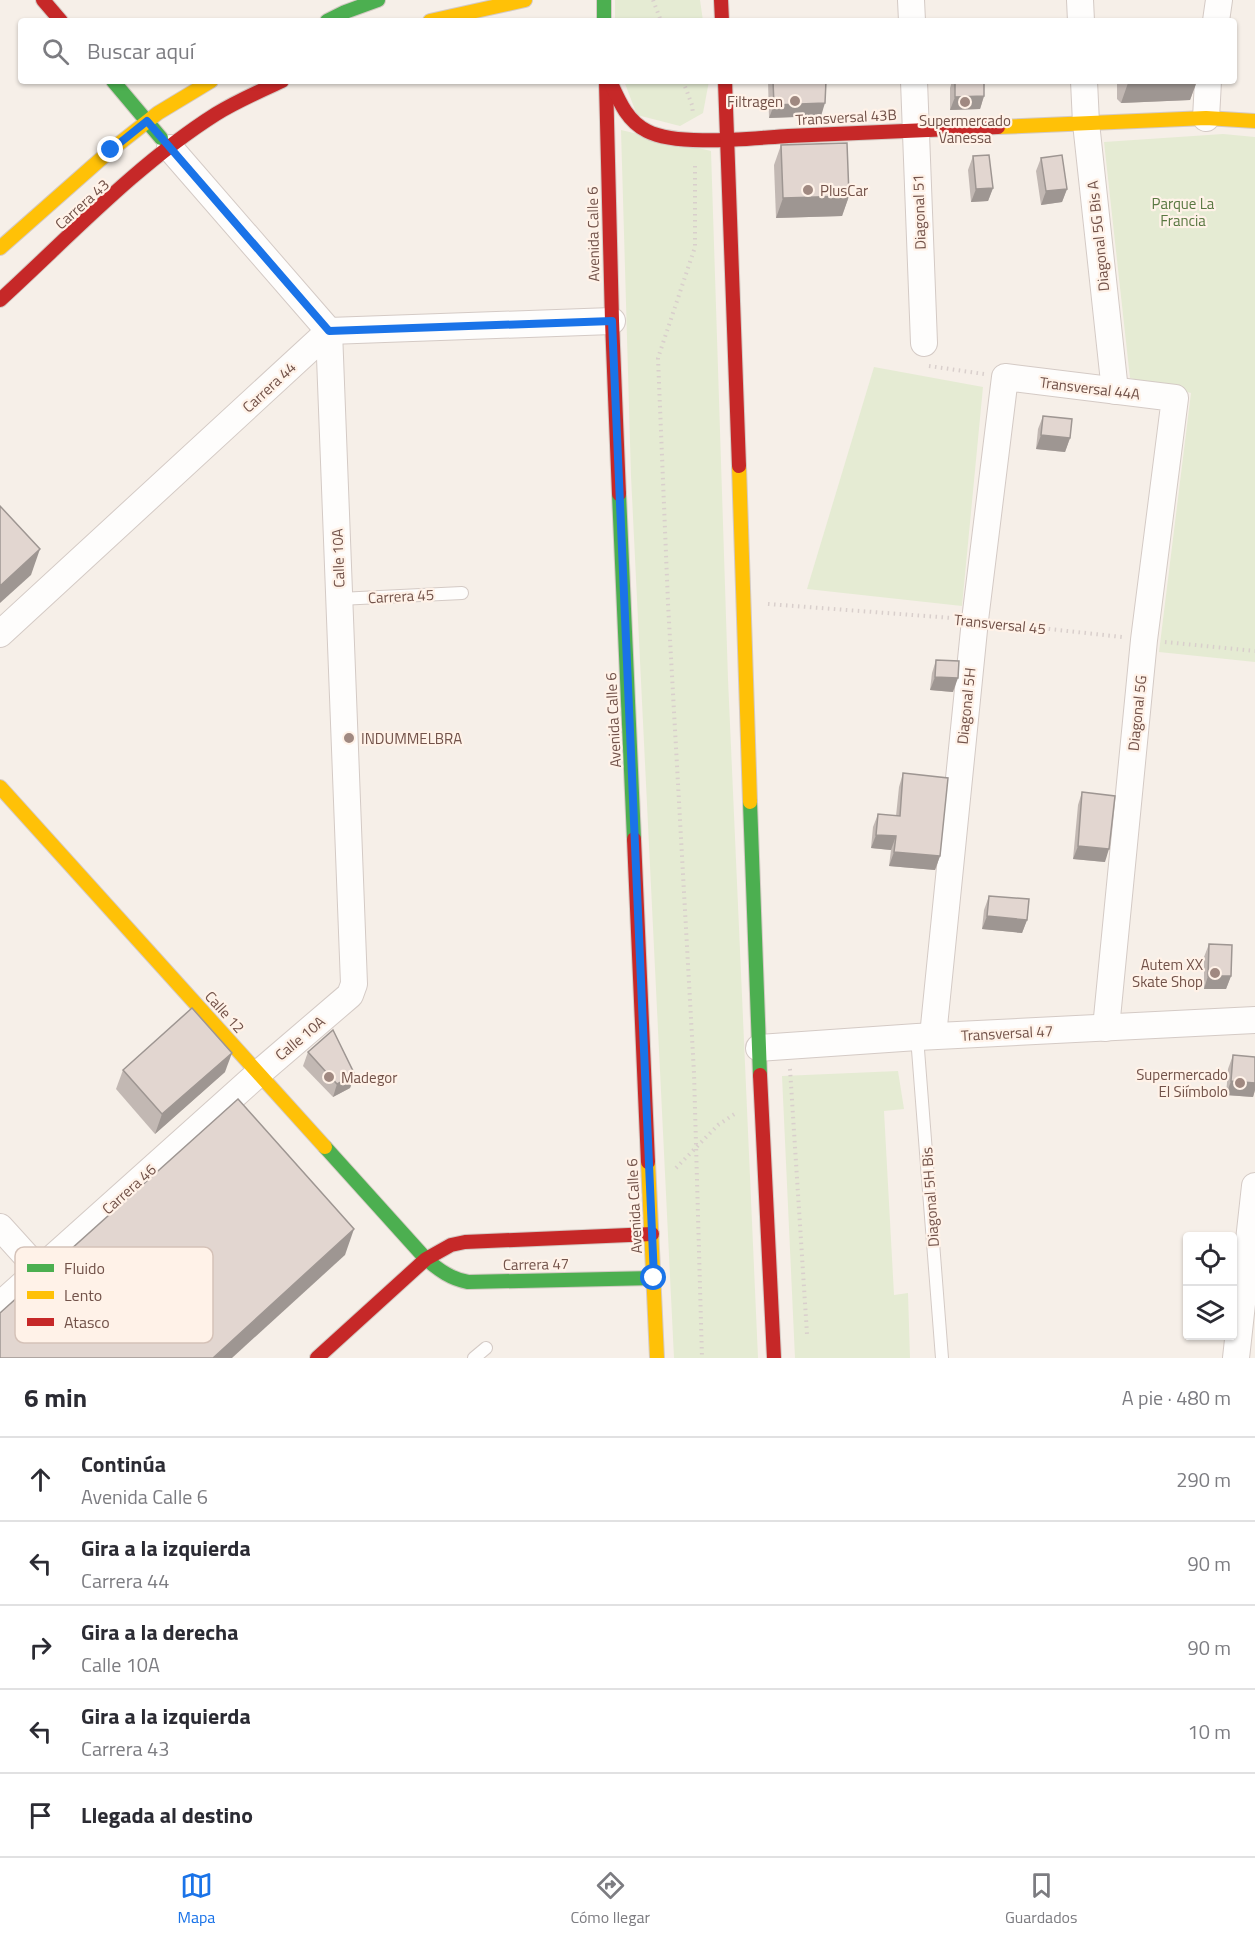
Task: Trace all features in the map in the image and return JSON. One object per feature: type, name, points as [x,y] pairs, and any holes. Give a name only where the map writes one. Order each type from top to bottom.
[{"type":"street","points":[[43,0],[58,18]]},
{"type":"street","points":[[344,13],[378,0]]},
{"type":"street","points":[[442,18],[525,0]]},
{"type":"street","points":[[721,0],[722,18]]},
{"type":"street","points":[[911,0],[912,18]]},
{"type":"street","points":[[1080,0],[1081,18]]},
{"type":"street","points":[[1216,18],[1219,0]]},
{"type":"street","points":[[599,1],[603,18]]},
{"type":"street","points":[[116,84],[329,331],[612,321]]},
{"type":"street","name":"Carrera 43","points":[[0,248],[147,121],[206,84]]},
{"type":"street","name":"Carrera 43","points":[[0,300],[170,148],[224,110],[276,84]]},
{"type":"street","name":"Avenida Calle 6","points":[[608,84],[612,321],[657,1358]]},
{"type":"street","name":"Transversal 43B","points":[[610,84],[626,113],[636,125],[647,133],[659,137],[727,139],[1206,118],[1255,121]]},
{"type":"street","points":[[725,84],[759,1048],[774,1358]]},
{"type":"street","name":"Diagonal 51","points":[[914,84],[924,343]]},
{"type":"street","name":"Diagonal 5G Bis A","points":[[1084,84],[1086,123],[1115,391]]},
{"type":"street","points":[[1206,118],[1209,84]]},
{"type":"street","name":"Calle 10A","points":[[259,1073],[350,995],[354,984],[329,331]]},
{"type":"street","name":"Carrera 44","points":[[0,634],[329,331]]},
{"type":"street","name":"Transversal 44A","points":[[1005,377],[1175,398]]},
{"type":"street","name":"Diagonal 5H","points":[[925,1037],[1005,377]]},
{"type":"street","name":"Diagonal 5G","points":[[1106,1028],[1144,640],[1175,398]]},
{"type":"street","name":"Calle 12","points":[[0,787],[426,1259]]},
{"type":"street","name":"Transversal 47","points":[[759,1048],[1255,1020]]},
{"type":"street","name":"Carrera 46","points":[[65,1247],[259,1073]]},
{"type":"street","points":[[1236,1358],[1255,1186]]},
{"type":"street","points":[[0,1227],[18,1247]]},
{"type":"street","name":"Carrera 47","points":[[317,1358],[426,1259],[446,1247],[465,1242],[652,1234]]},
{"type":"street","name":"Carrera 47","points":[[426,1259],[454,1280],[468,1282],[654,1278]]},
{"type":"street","name":"Carrera 46","points":[[0,1305],[15,1292]]},
{"type":"lane","name":"Carrera 45","points":[[339,599],[462,593]]},
{"type":"lane","name":"Diagonal 5H Bis","points":[[925,1037],[942,1358]]},
{"type":"lane","points":[[474,1358],[486,1348]]},
{"type":"path","points":[[653,0],[660,18]]},
{"type":"path","points":[[684,84],[692,105]]},
{"type":"path","points":[[695,159],[695,247],[658,358],[668,603],[694,1073],[702,1358]]},
{"type":"path","points":[[924,343],[922,365],[1005,377]]},
{"type":"path","name":"Transversal 45","points":[[744,602],[975,620],[1255,651]]},
{"type":"path","points":[[789,1046],[807,1334]]},
{"type":"path","points":[[650,1198],[718,1125],[761,1095]]},
{"type":"green space","points":[[615,0],[700,0],[703,18],[615,18]]},
{"type":"green space","points":[[625,84],[708,84],[703,113],[680,126],[637,115]]},
{"type":"green space","points":[[621,130],[711,151],[728,679],[758,1358],[674,1358],[631,476]]},
{"type":"green space","name":"Parque La Francia","points":[[1223,134],[1255,137],[1255,662],[1159,652],[1191,393],[1130,378],[1104,142]]},
{"type":"green space","points":[[874,367],[983,387],[962,606],[807,589]]},
{"type":"green space","points":[[898,1071],[904,1109],[884,1111],[894,1295],[908,1293],[910,1358],[795,1358],[782,1076]]},
{"type":"building","points":[[773,84],[826,84],[825,103],[774,105]]},
{"type":"building","points":[[955,84],[984,84],[984,96],[955,97]]},
{"type":"building","points":[[847,143],[849,196],[783,198],[781,145]]},
{"type":"building","points":[[989,155],[993,188],[976,189],[973,156]]},
{"type":"building","points":[[1062,155],[1067,189],[1046,191],[1041,158]]},
{"type":"building","points":[[1043,416],[1072,419],[1070,438],[1041,435]]},
{"type":"building","points":[[0,506],[40,549],[0,586]]},
{"type":"building","points":[[936,660],[959,661],[958,678],[935,677]]},
{"type":"building","points":[[903,773],[948,778],[940,856],[894,852],[896,836],[876,835],[878,814],[900,816]]},
{"type":"building","points":[[1082,792],[1115,796],[1109,849],[1078,846]]},
{"type":"building","points":[[989,896],[1029,899],[1027,920],[987,916]]},
{"type":"building","points":[[1209,944],[1232,945],[1231,976],[1208,976]]},
{"type":"building","points":[[192,1008],[232,1053],[162,1114],[123,1070]]},
{"type":"building","points":[[333,1030],[355,1075],[337,1084],[308,1052]]},
{"type":"building","points":[[1233,1055],[1255,1057],[1255,1083],[1231,1081]]},
{"type":"building","points":[[238,1099],[354,1229],[213,1358],[0,1358],[0,1313],[15,1300],[15,1343],[213,1343],[213,1247],[73,1247]]},
{"type":"traffic: fast","points":[[333,18],[378,0]]},
{"type":"traffic: fast","points":[[604,0],[604,18]]},
{"type":"traffic: fast","points":[[116,84],[161,138]]},
{"type":"traffic: fast","points":[[619,494],[634,839]]},
{"type":"traffic: fast","points":[[750,802],[760,1075]]},
{"type":"traffic: fast","points":[[325,1147],[426,1259],[456,1279],[468,1282],[654,1278]]},
{"type":"traffic: slow","points":[[444,18],[525,0]]},
{"type":"traffic: slow","points":[[0,248],[111,150],[158,113],[206,84]]},
{"type":"traffic: slow","points":[[998,127],[1206,118],[1255,121]]},
{"type":"traffic: slow","points":[[739,466],[750,802]]},
{"type":"traffic: slow","points":[[0,787],[325,1147]]},
{"type":"traffic: slow","points":[[648,1162],[657,1358]]},
{"type":"traffic: jam","points":[[43,0],[58,18]]},
{"type":"traffic: jam","points":[[721,0],[722,18]]},
{"type":"traffic: jam","points":[[0,300],[104,202],[159,155],[216,114],[275,84]]},
{"type":"traffic: jam","points":[[606,84],[619,494]]},
{"type":"traffic: jam","points":[[611,84],[624,110],[634,122],[647,131],[677,139],[736,140],[998,127]]},
{"type":"traffic: jam","points":[[725,84],[739,466]]},
{"type":"traffic: jam","points":[[634,839],[648,1162]]},
{"type":"traffic: jam","points":[[760,1075],[774,1358]]},
{"type":"traffic: jam","points":[[317,1358],[426,1259],[451,1245],[465,1242],[652,1234]]},
{"type":"place","name":"Filtragen","points":[[795,101]]},
{"type":"place","name":"Supermercado Vanessa","points":[[965,102]]},
{"type":"place","name":"PlusCar","points":[[808,190]]},
{"type":"place","name":"INDUMMELBRA","points":[[349,738]]},
{"type":"place","name":"Autem XX Skate Shop","points":[[1215,973]]},
{"type":"place","name":"Madegor","points":[[329,1077]]},
{"type":"place","name":"Supermercado El Siímbolo","points":[[1240,1083]]},
{"type":"route","points":[[111,150],[147,121],[329,331],[612,321],[654,1278]]}]
